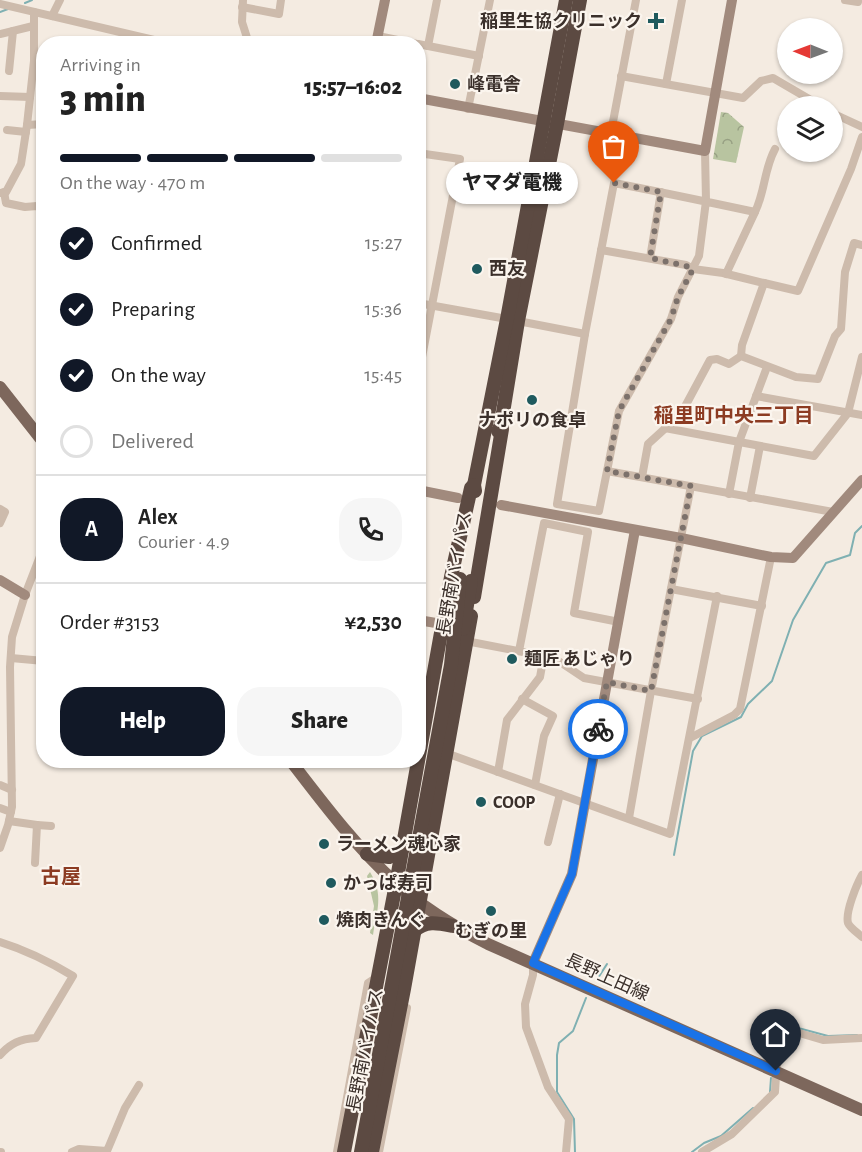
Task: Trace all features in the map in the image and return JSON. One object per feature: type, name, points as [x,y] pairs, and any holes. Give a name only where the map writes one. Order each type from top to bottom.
[{"type":"highway","name":"長野南バイパス","points":[[551,122],[566,0]]},
{"type":"highway","name":"長野南バイパス","points":[[465,580],[474,485],[513,320],[551,122],[580,0]]},
{"type":"highway","name":"長野南バイパス","points":[[362,1152],[465,580],[498,429],[501,425],[513,320]]},
{"type":"highway","points":[[372,1152],[404,989],[490,509],[501,425]]},
{"type":"highway","points":[[426,714],[442,624],[471,488],[474,485]]},
{"type":"highway","points":[[344,1152],[417,768]]},
{"type":"highway","points":[[367,854],[388,857],[402,850]]},
{"type":"highway","points":[[414,931],[428,923],[453,926]]},
{"type":"highway","points":[[381,962],[388,957],[402,958],[406,974]]},
{"type":"main road","points":[[0,387],[36,433]]},
{"type":"main road","name":"長野上田線","points":[[296,768],[350,836],[396,884],[453,926],[488,944],[862,1110]]},
{"type":"street","points":[[52,16],[60,0]]},
{"type":"street","points":[[246,36],[242,22],[243,4],[279,14],[281,0]]},
{"type":"street","points":[[378,36],[385,0]]},
{"type":"street","points":[[437,0],[428,46],[479,56]]},
{"type":"street","points":[[468,108],[490,0]]},
{"type":"street","points":[[612,127],[636,0]]},
{"type":"street","points":[[666,84],[682,0]]},
{"type":"street","points":[[732,0],[705,151],[706,201],[699,256],[678,297],[671,319],[619,411],[599,511],[557,504],[585,334],[614,183],[706,201],[755,212]]},
{"type":"street","points":[[844,0],[858,2],[858,0]]},
{"type":"street","points":[[0,4],[133,36]]},
{"type":"street","points":[[34,12],[34,61],[21,164],[6,192],[2,193],[6,203],[25,207],[36,206]]},
{"type":"street","points":[[0,34],[33,26]]},
{"type":"street","points":[[9,71],[13,31]]},
{"type":"street","points":[[621,76],[743,98],[762,81],[773,78],[804,96]]},
{"type":"street","points":[[0,96],[30,97]]},
{"type":"street","points":[[426,103],[551,122],[705,151]]},
{"type":"street","points":[[843,118],[862,127]]},
{"type":"street","points":[[7,130],[36,126]]},
{"type":"street","points":[[601,250],[650,258],[798,291],[851,169],[862,137]]},
{"type":"street","points":[[726,274],[760,203],[770,159],[775,149]]},
{"type":"street","points":[[426,154],[460,159],[426,336]]},
{"type":"street","points":[[650,258],[661,192]]},
{"type":"street","points":[[741,356],[796,377],[818,379],[835,336],[841,329],[845,272],[854,243],[862,245]]},
{"type":"street","points":[[741,356],[742,345],[764,283]]},
{"type":"street","points":[[426,304],[585,334]]},
{"type":"street","points":[[642,477],[648,444],[681,414],[710,360],[717,359],[729,364],[741,356]]},
{"type":"street","points":[[665,428],[814,456],[848,413],[862,357]]},
{"type":"street","points":[[729,494],[739,442],[767,367]]},
{"type":"street","points":[[756,396],[862,415]]},
{"type":"street","points":[[750,498],[760,446]]},
{"type":"street","points":[[607,471],[833,512]]},
{"type":"street","points":[[501,506],[681,538],[771,557],[793,558],[862,480]]},
{"type":"street","points":[[629,818],[691,486]]},
{"type":"street","points":[[426,492],[458,498]]},
{"type":"street","points":[[0,509],[5,512],[0,523]]},
{"type":"street","points":[[519,651],[544,523],[588,532],[574,613],[619,622]]},
{"type":"street","points":[[566,1152],[569,1119],[548,1087],[526,1026],[525,1004],[533,975],[533,963],[572,874],[635,530]]},
{"type":"street","points":[[690,738],[734,715],[740,709],[771,557]]},
{"type":"street","points":[[0,848],[10,817],[12,790],[12,636],[36,567]]},
{"type":"street","points":[[0,580],[25,595]]},
{"type":"street","points":[[671,589],[762,606]]},
{"type":"street","points":[[446,753],[670,834],[717,596]]},
{"type":"street","points":[[426,621],[442,624]]},
{"type":"street","points":[[466,641],[554,658],[584,678],[698,699]]},
{"type":"street","points":[[498,772],[507,720],[540,676],[544,655]]},
{"type":"street","points":[[11,658],[36,660]]},
{"type":"street","points":[[522,699],[553,716],[544,736],[535,785]]},
{"type":"street","points":[[0,785],[12,790]]},
{"type":"street","points":[[548,842],[560,794]]},
{"type":"street","points":[[0,808],[10,817],[37,825],[51,826]]},
{"type":"street","points":[[35,863],[37,825]]},
{"type":"street","points":[[862,875],[849,909],[847,922],[862,937]]},
{"type":"street","points":[[0,942],[15,946],[73,976],[36,1038],[19,1040],[7,1047],[0,1055]]},
{"type":"street","points":[[337,1152],[368,983],[377,977]]},
{"type":"street","points":[[379,1152],[407,1006],[404,989]]},
{"type":"street","points":[[702,1152],[732,1134],[775,1092],[776,1071],[784,1034],[789,1030],[823,1040],[862,1038]]},
{"type":"street","points":[[72,1152],[79,1149],[107,1151],[125,1108],[139,1085]]},
{"type":"green space","points":[[721,112],[728,113],[744,127],[736,163],[713,159]]},
{"type":"green space","points":[[370,872],[378,895],[378,910],[373,935],[370,933],[374,906],[367,876]]},
{"type":"waterway","points":[[25,3],[32,0]]},
{"type":"waterway","points":[[0,12],[8,9]]},
{"type":"waterway","points":[[674,855],[693,751],[702,736],[741,717],[748,704],[772,681],[793,620],[826,563],[850,555],[855,533],[862,526]]},
{"type":"waterway","points":[[598,978],[607,964]]},
{"type":"waterway","points":[[575,1152],[574,1119],[557,1092],[557,1055],[559,1043],[573,1031],[586,998]]},
{"type":"waterway","points":[[772,1063],[780,1029],[787,1025],[828,1036],[857,1035]]},
{"type":"waterway","points":[[770,1092],[771,1078]]},
{"type":"waterway","points":[[692,1152],[704,1143],[721,1136],[753,1108]]},
{"type":"way so far","points":[[598,729],[607,682],[651,691],[691,486],[607,471],[619,411],[671,319],[678,297],[693,269],[650,258],[661,192],[614,183]]},
{"type":"place","name":"稲里生協クリニック","points":[[656,21]]},
{"type":"place","name":"峰電舎","points":[[455,84]]},
{"type":"place","name":"ヤマダ電機","points":[[614,183]]},
{"type":"place","name":"西友","points":[[477,269]]},
{"type":"place","name":"ナポリの食卓","points":[[532,400]]},
{"type":"place","name":"麺匠 あじゃり","points":[[512,659]]},
{"type":"place","name":"COOP","points":[[481,802]]},
{"type":"place","name":"ラーメン魂心家","points":[[324,844]]},
{"type":"place","name":"かっぱ寿司","points":[[331,883]]},
{"type":"place","name":"むぎの里","points":[[491,911]]},
{"type":"place","name":"焼肉きんぐ","points":[[324,920]]},
{"type":"district","name":"稲里町中央三丁目","points":[[734,415]]},
{"type":"district","name":"古屋","points":[[61,876]]},
{"type":"route","points":[[598,729],[572,874],[533,963],[776,1071]]}]
